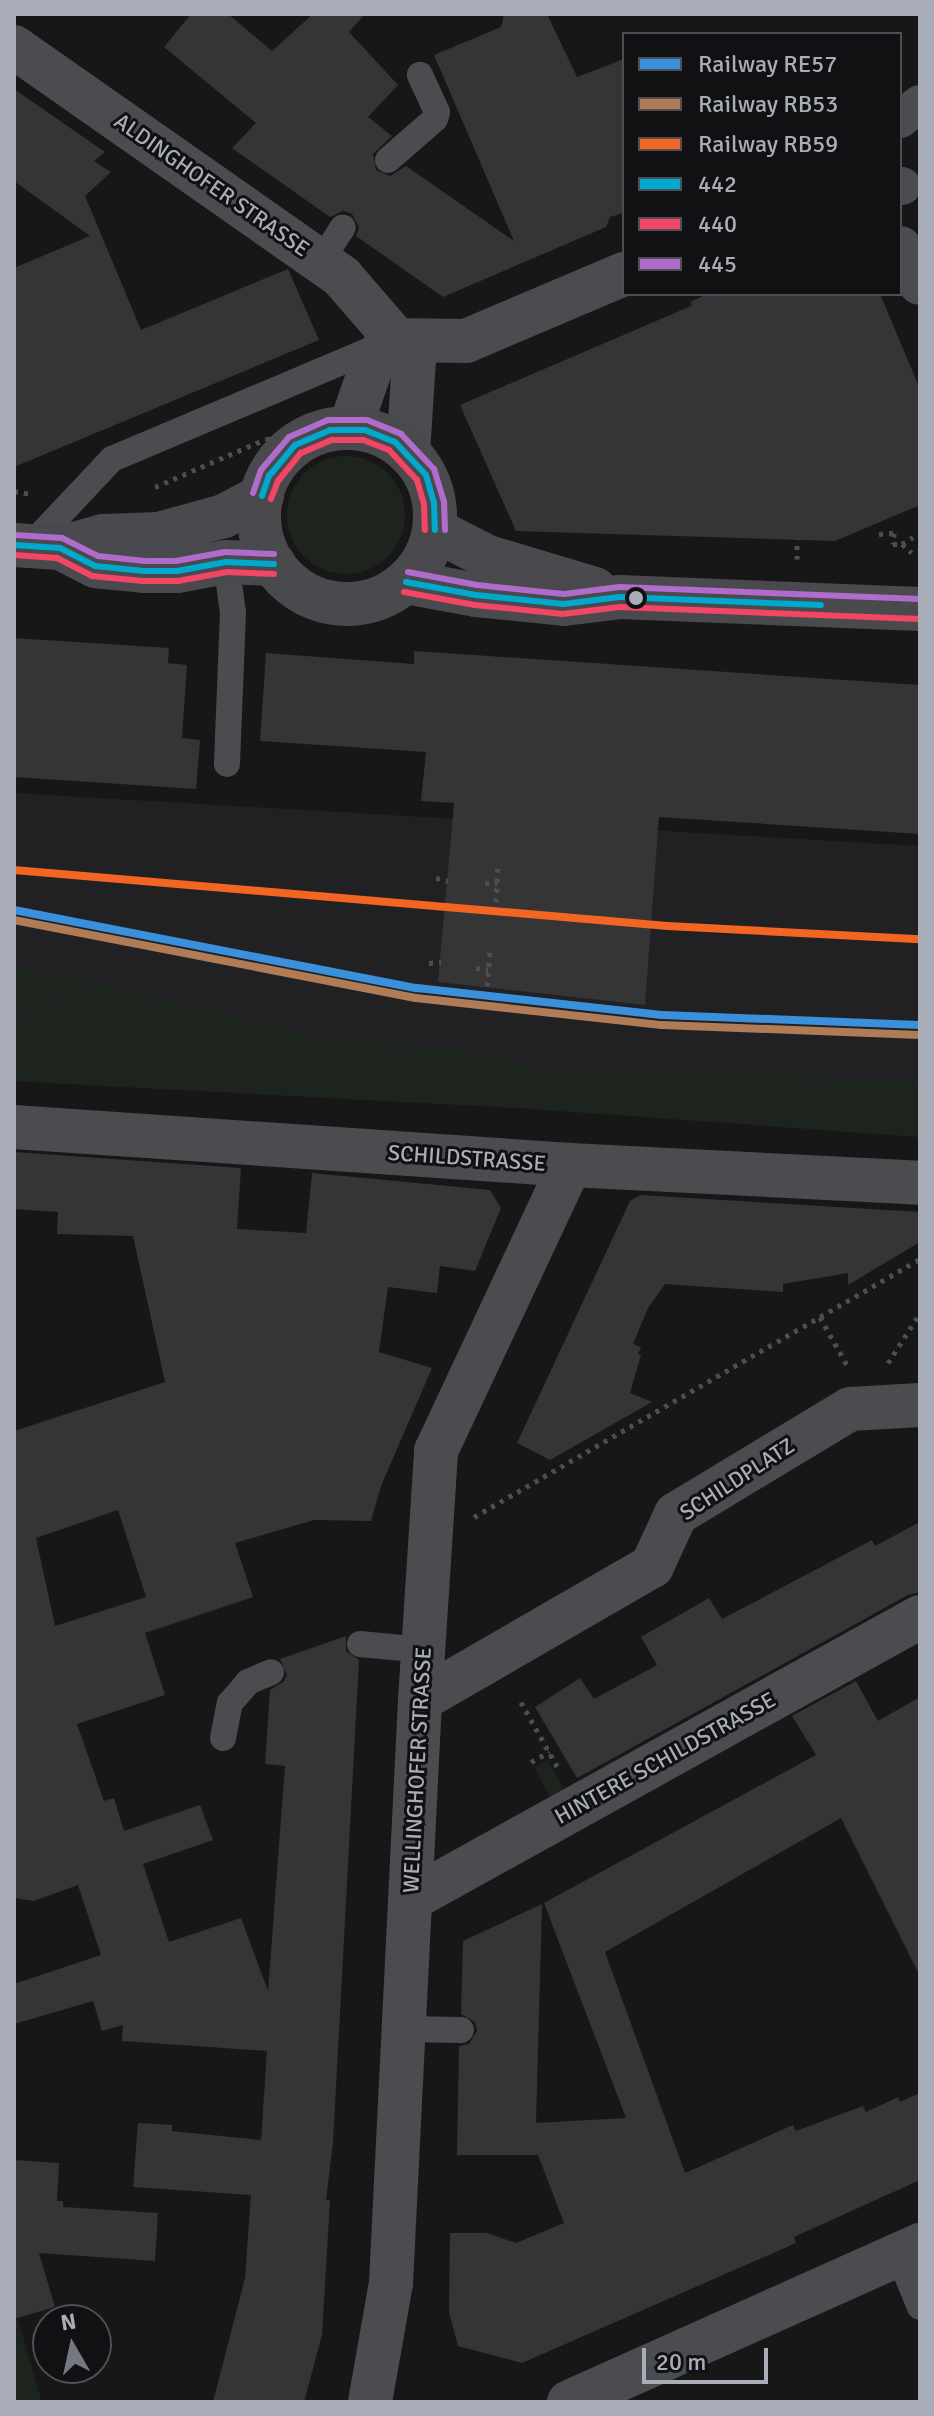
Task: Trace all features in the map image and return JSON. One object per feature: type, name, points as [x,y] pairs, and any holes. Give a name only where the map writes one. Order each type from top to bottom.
[{"type":"main road","points":[[350,428],[381,435],[408,452],[426,475],[434,503],[435,530],[423,562],[393,592],[364,603],[333,604],[303,593],[274,564],[263,542],[259,517],[262,496],[275,467],[295,445],[330,430],[350,428]]},
{"type":"main road","points":[[35,546],[103,536],[159,534],[193,527],[262,496]]},
{"type":"main road","points":[[435,530],[488,557],[620,597]]},
{"type":"main road","points":[[35,546],[95,566],[144,571],[177,571],[226,562],[274,564]]},
{"type":"main road","points":[[406,582],[476,595],[564,604],[620,597],[920,609]]},
{"type":"street","name":"ALDINGHOFER STRASSE","points":[[17,56],[332,244],[342,277],[393,340],[414,360],[408,452]]},
{"type":"street","points":[[902,118],[920,104]]},
{"type":"street","points":[[902,252],[920,283]]},
{"type":"street","points":[[350,428],[374,359],[393,340],[466,341],[622,275]]},
{"type":"street","name":"SCHILDSTRASSE","points":[[14,1127],[570,1165],[920,1183]]},
{"type":"street","name":"WELLINGHOFER STRASSE","points":[[370,2402],[391,2283],[420,1700],[436,1451],[570,1165]]},
{"type":"street","name":"SCHILDPLATZ","points":[[420,1700],[652,1566],[676,1514],[850,1409],[920,1405]]},
{"type":"street","name":"HINTERE SCHILDSTRASSE","points":[[411,1899],[920,1617]]},
{"type":"street","points":[[569,2402],[909,2250]]},
{"type":"lane","points":[[388,160],[435,119],[437,112],[420,75]]},
{"type":"lane","points":[[35,546],[112,459],[327,365],[393,340]]},
{"type":"lane","points":[[226,562],[233,613],[227,764]]},
{"type":"lane","points":[[360,1644],[423,1650]]},
{"type":"lane","points":[[223,1738],[230,1703],[248,1682],[271,1672]]},
{"type":"lane","points":[[404,2029],[461,2030]]},
{"type":"lane","points":[[909,2250],[920,2307]]},
{"type":"path","points":[[879,534],[894,533],[893,544],[902,544],[913,537]]},
{"type":"path","points":[[797,539],[797,559]]},
{"type":"path","points":[[902,544],[912,553]]},
{"type":"path","points":[[496,902],[498,865]]},
{"type":"path","points":[[436,878],[448,881]]},
{"type":"path","points":[[485,883],[497,884]]},
{"type":"path","points":[[487,986],[490,950]]},
{"type":"path","points":[[429,963],[441,962]]},
{"type":"path","points":[[476,968],[488,969]]},
{"type":"path","points":[[430,1542],[920,1259]]},
{"type":"path","points":[[820,1317],[850,1372]]},
{"type":"path","points":[[521,1702],[578,1806]]},
{"type":"path","points":[[531,1762],[549,1752]]},
{"type":"shaded area","points":[[346,456],[369,461],[388,473],[400,492],[405,515],[400,538],[388,557],[369,569],[346,574],[323,569],[304,557],[292,538],[287,515],[292,492],[304,473],[323,461]]},
{"type":"shaded area","points":[[14,793],[920,846],[920,1137],[584,1111],[14,1081]]},
{"type":"shaded area","points":[[14,966],[85,980],[21,1020],[14,1019]]},
{"type":"shaded area","points":[[87,981],[326,1039],[471,1051],[560,1074],[593,1075],[629,1068],[920,1082],[920,1137],[516,1108],[14,1081],[14,1025],[22,1026]]},
{"type":"shaded area","points":[[548,1760],[571,1803],[551,1799],[534,1767]]},
{"type":"shaded area","points":[[18,2320],[32,2368],[32,2384],[37,2384],[42,2402],[14,2402],[14,2321]]},
{"type":"building","points":[[191,14],[228,14],[272,51],[313,14],[365,14],[349,32],[398,85],[368,117],[392,136],[373,154],[376,170],[390,176],[406,166],[514,241],[434,55],[501,27],[504,14],[547,14],[577,77],[622,60],[622,214],[610,217],[606,227],[443,297],[356,236],[359,227],[352,214],[343,211],[330,217],[232,148],[256,123],[164,47]]},
{"type":"building","points":[[14,89],[105,152],[94,161],[111,172],[85,196],[141,330],[288,269],[319,340],[14,467],[14,268],[90,236],[14,181]]},
{"type":"building","points":[[714,296],[881,296],[920,389],[920,505],[835,541],[516,531],[460,405]]},
{"type":"building","points":[[14,638],[169,648],[168,663],[187,665],[182,738],[200,740],[196,789],[14,777]]},
{"type":"building","points":[[414,651],[920,685],[920,834],[659,817],[645,1005],[438,982],[454,803],[421,801],[426,752],[260,741],[266,653],[414,664]]},
{"type":"building","points":[[14,1152],[241,1168],[237,1229],[306,1233],[312,1173],[490,1190],[501,1208],[475,1271],[440,1266],[437,1293],[388,1287],[379,1352],[432,1368],[381,1486],[371,1521],[314,1520],[235,1543],[253,1597],[145,1633],[165,1695],[77,1724],[104,1801],[114,1798],[124,1831],[200,1805],[213,1840],[143,1864],[169,1942],[241,1918],[268,1991],[285,1766],[265,1764],[270,1690],[283,1682],[287,1675],[280,1659],[346,1636],[346,1651],[359,1660],[333,2143],[326,2200],[330,2200],[322,2335],[304,2402],[213,2402],[245,2278],[251,2195],[133,2187],[138,2123],[172,2125],[172,2131],[261,2140],[267,2051],[122,2041],[123,2025],[102,2031],[93,2001],[14,2024],[14,1984],[101,1955],[78,1885],[34,1901],[14,1898],[14,1431],[165,1382],[133,1236],[57,1234],[58,1212],[14,1209]],"holes":[[[118,1510],[146,1597],[55,1626],[36,1538]]]},
{"type":"building","points":[[640,1195],[920,1212],[920,1242],[848,1285],[848,1273],[783,1284],[783,1292],[665,1284],[648,1308],[633,1344],[641,1347],[638,1354],[641,1355],[630,1393],[652,1402],[550,1460],[517,1443],[630,1201]]},
{"type":"building","points":[[920,1522],[920,1592],[908,1595],[577,1778],[535,1707],[580,1678],[594,1699],[657,1665],[641,1637],[709,1598],[722,1619],[872,1540],[875,1546]]},
{"type":"building","points":[[856,1681],[878,1721],[920,1697],[920,1976],[841,1818],[605,1952],[685,2173],[793,2125],[796,2131],[863,2106],[866,2112],[898,2097],[900,2102],[920,2093],[920,2180],[794,2237],[796,2243],[522,2363],[458,2346],[449,2312],[450,2233],[487,2233],[516,2243],[564,2223],[538,2155],[457,2155],[459,2046],[469,2044],[477,2031],[475,2022],[461,2014],[463,1941],[542,1904],[536,2123],[626,2118],[544,1903],[816,1755],[792,1716]]},
{"type":"building","points":[[14,2160],[59,2163],[57,2201],[63,2201],[63,2207],[158,2213],[155,2261],[39,2253],[54,2304],[32,2304],[32,2314],[14,2319]]},
{"type":"tunnel","points":[[709,296],[799,505]]},
{"type":"rail line","name":"RB59","points":[[14,870],[668,926],[920,939]]},
{"type":"rail line","name":"RE57","points":[[14,910],[417,988],[662,1015],[920,1025]]},
{"type":"rail line","name":"RB53","points":[[14,920],[416,998],[662,1025],[920,1035]]},
{"type":"transit line","name":"445","points":[[253,493],[261,470],[289,437],[328,420],[367,420],[401,434],[434,469],[444,501],[445,530]]},
{"type":"transit line","name":"442","points":[[262,496],[269,476],[295,445],[330,430],[365,430],[395,442],[426,475],[434,503],[435,530]]},
{"type":"transit line","name":"440","points":[[271,499],[278,481],[301,453],[332,440],[363,440],[389,450],[417,480],[424,505],[425,530]]},
{"type":"transit line","name":"445","points":[[15,535],[62,538],[98,556],[145,561],[176,561],[225,552],[274,554]]},
{"type":"transit line","name":"442","points":[[14,545],[60,548],[95,566],[144,571],[177,571],[226,562],[274,564]]},
{"type":"transit line","name":"440","points":[[14,555],[57,558],[92,576],[143,581],[178,581],[227,572],[274,574]]},
{"type":"transit line","name":"445","points":[[408,572],[477,585],[564,594],[620,587],[920,599]]},
{"type":"transit line","name":"442","points":[[406,582],[476,595],[564,604],[620,597],[821,605]]},
{"type":"transit line","name":"440","points":[[404,592],[475,605],[563,614],[620,607],[920,619]]}]
